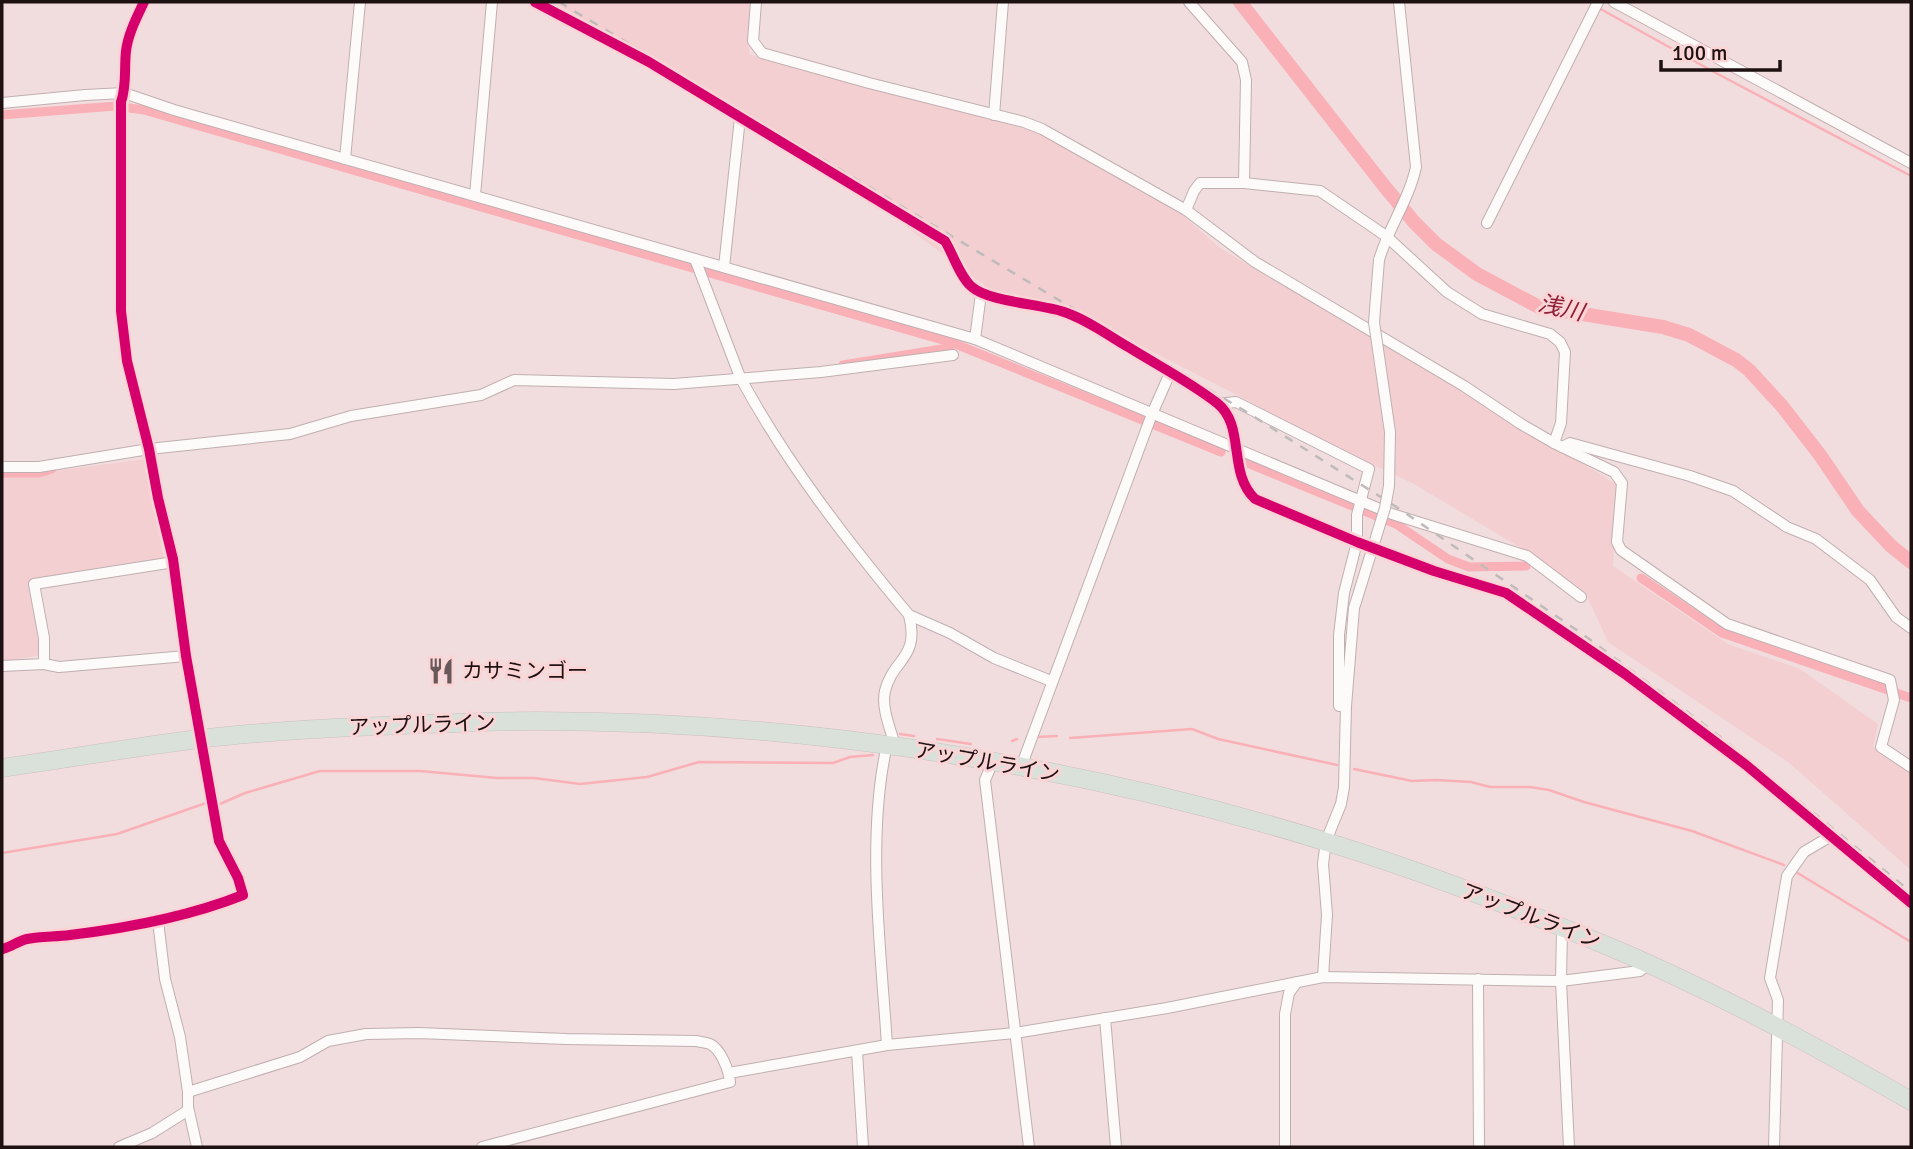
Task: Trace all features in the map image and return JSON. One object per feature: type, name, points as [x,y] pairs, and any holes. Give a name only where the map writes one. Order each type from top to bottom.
[{"type":"highway","name":"アップルライン","points":[[2,768],[201,739],[354,727],[534,720],[666,724],[891,745],[993,762],[1165,798],[1326,841],[1411,869],[1648,964],[1778,1027],[1911,1101]]},
{"type":"street","points":[[2,949],[24,940],[67,936],[158,920],[209,908],[243,895],[238,878],[219,841],[186,656],[174,562],[127,361],[121,310],[122,102],[129,37],[144,2]]},
{"type":"street","points":[[345,159],[360,2]]},
{"type":"street","points":[[475,195],[492,2]]},
{"type":"street","points":[[535,2],[649,62],[945,240],[970,286],[981,293],[1080,318],[1218,404],[1227,414],[1243,486],[1255,499],[1357,542],[1459,580],[1506,593],[1625,674],[1746,765],[1911,903]]},
{"type":"street","points":[[756,2],[753,41],[762,52],[1042,129],[1186,210],[1255,262],[1558,445],[1614,472],[1622,483],[1617,542],[1621,550],[1727,624],[1890,680],[1894,700],[1881,747],[1911,767]]},
{"type":"street","points":[[994,116],[1003,2]]},
{"type":"street","points":[[1189,2],[1242,62],[1246,80],[1244,183]]},
{"type":"street","points":[[1323,977],[1327,915],[1323,864],[1326,841],[1341,804],[1344,787],[1346,706],[1354,608],[1382,519],[1389,486],[1390,432],[1374,322],[1379,260],[1386,236],[1411,184],[1416,167],[1399,2]]},
{"type":"street","points":[[1487,223],[1598,2]]},
{"type":"street","points":[[1614,2],[1911,163]]},
{"type":"street","points":[[2,103],[85,94],[174,110],[475,195],[697,266],[724,267],[975,339],[1150,421],[1236,450],[1360,507],[1392,514],[1527,556],[1581,597]]},
{"type":"street","points":[[724,267],[740,118]]},
{"type":"street","points":[[1186,210],[1200,183],[1244,183],[1320,191],[1386,236],[1447,292],[1482,314],[1550,334],[1560,342],[1565,352],[1558,445]]},
{"type":"street","points":[[697,266],[740,377],[796,468],[861,558],[909,615],[912,627],[911,647],[885,691],[884,702],[891,745],[883,764],[876,860],[887,1045]]},
{"type":"street","points":[[975,339],[981,293]]},
{"type":"street","points":[[2,467],[39,467],[149,449],[290,434],[351,416],[481,395],[514,380],[674,384],[821,372],[953,355]]},
{"type":"street","points":[[1021,767],[1051,681],[1170,373]]},
{"type":"street","points":[[1218,404],[1236,402],[1369,469],[1360,507],[1357,542],[1344,593],[1339,635],[1339,706],[1346,706]]},
{"type":"street","points":[[1558,445],[1570,443],[1690,476],[1733,491],[1787,527],[1816,539],[1870,580],[1896,617],[1911,628]]},
{"type":"street","points":[[44,664],[44,638],[34,584],[174,562]]},
{"type":"street","points":[[909,615],[950,633],[994,658],[1051,681]]},
{"type":"street","points":[[2,666],[37,662],[59,667],[186,656]]},
{"type":"street","points":[[993,762],[985,780],[1029,1147]]},
{"type":"street","points":[[1774,1147],[1778,1027],[1777,1000],[1770,978],[1787,876],[1804,852],[1830,836]]},
{"type":"street","points":[[158,920],[165,979],[180,1037],[188,1107],[197,1147]]},
{"type":"street","points":[[1562,928],[1561,981],[1569,1147]]},
{"type":"street","points":[[729,1073],[887,1045],[1015,1033],[1323,977],[1561,981],[1640,971],[1648,964]]},
{"type":"street","points":[[1478,979],[1479,1147]]},
{"type":"street","points":[[1285,1147],[1285,1014],[1289,993],[1297,982]]},
{"type":"street","points":[[1105,1018],[1116,1147]]},
{"type":"street","points":[[188,1092],[300,1057],[328,1041],[366,1034],[419,1033],[566,1040],[697,1041],[709,1043],[715,1048],[729,1073],[730,1082],[482,1147]]},
{"type":"street","points":[[857,1051],[863,1147]]},
{"type":"street","points":[[119,1147],[152,1133],[187,1111],[188,1107]]},
{"type":"shaded area","points":[[546,2],[752,2],[749,54],[1040,133],[1184,216],[1220,248],[1618,485],[1613,566],[1728,644],[1800,669],[1878,724],[1873,747],[1911,773],[1911,870],[1788,762],[1608,642],[1585,592],[1531,554],[1414,484],[1302,431],[1076,313],[990,291],[853,187],[715,99]]},
{"type":"shaded area","points":[[145,459],[164,558],[30,580],[40,655],[2,662],[2,474],[39,473]]},
{"type":"waterway","name":"浅川","points":[[1240,2],[1385,187],[1436,244],[1477,274],[1539,307],[1663,327],[1689,335],[1736,360],[1749,370],[1782,406],[1858,511],[1891,546],[1911,562]]},
{"type":"waterway","points":[[1597,7],[1911,176]]},
{"type":"waterway","points":[[2,115],[115,106],[144,110],[953,343],[1221,452]]},
{"type":"waterway","points":[[843,365],[948,348],[953,343]]},
{"type":"waterway","points":[[1245,462],[1396,524],[1448,559],[1469,567],[1526,566]]},
{"type":"waterway","points":[[2,473],[39,473],[52,469]]},
{"type":"waterway","points":[[1641,578],[1722,633],[1911,698]]},
{"type":"waterway","points":[[1070,738],[1192,729],[1218,739],[1337,765]]},
{"type":"waterway","points":[[900,734],[914,736]]},
{"type":"waterway","points":[[1037,737],[1057,736]]},
{"type":"waterway","points":[[937,739],[971,744]]},
{"type":"waterway","points":[[1012,741],[1017,739]]},
{"type":"waterway","points":[[220,804],[245,793],[320,771],[420,771],[497,778],[534,778],[580,784],[647,777],[699,762],[833,763],[850,757],[873,755]]},
{"type":"waterway","points":[[1354,769],[1412,781],[1471,782],[1490,787],[1549,790],[1692,831],[1784,865]]},
{"type":"waterway","points":[[2,853],[117,834],[206,803]]},
{"type":"waterway","points":[[1796,872],[1911,942]]},
{"type":"railway","points":[[559,2],[1245,411],[1398,508],[1581,633],[1713,731],[1911,892]]},
{"type":"cycle path","points":[[2,949],[38,937],[64,936],[158,921],[243,895],[238,878],[219,841],[186,656],[173,559],[127,361],[121,311],[121,102],[127,45],[144,2]]},
{"type":"cycle path","points":[[535,2],[649,62],[945,241],[964,277],[980,292],[1073,315],[1196,388],[1226,413],[1234,436],[1241,476],[1255,499],[1434,571],[1506,593],[1625,674],[1746,765],[1911,903]]},
{"type":"place","name":"カサミンゴー","points":[[441,671]]}]
